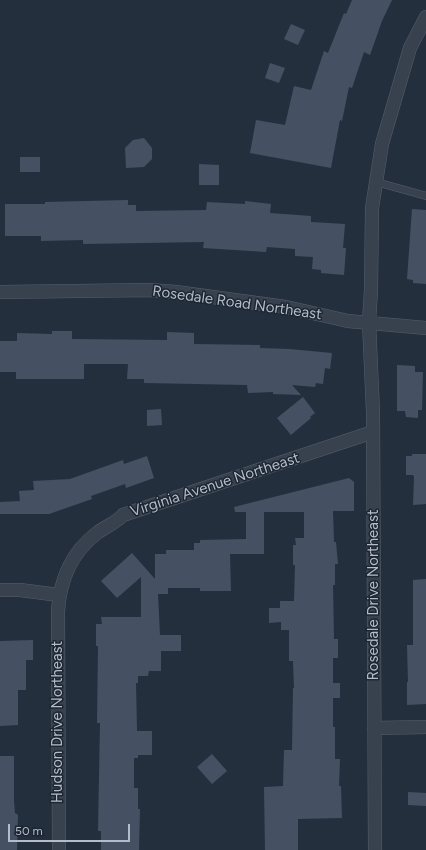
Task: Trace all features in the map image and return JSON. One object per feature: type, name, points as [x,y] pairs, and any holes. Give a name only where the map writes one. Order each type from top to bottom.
[{"type":"street","points":[[369,322],[372,290],[372,208],[382,144],[410,48],[426,17]]},
{"type":"street","name":"Rosedale Road Northeast","points":[[0,292],[150,290],[176,292],[286,307],[348,320],[426,328]]},
{"type":"street","name":"Rosedale Drive Northeast","points":[[369,322],[373,432],[375,850]]},
{"type":"street","name":"Virginia Avenue Northeast","points":[[59,595],[67,569],[84,545],[98,532],[123,515],[373,432]]},
{"type":"street","points":[[0,590],[20,590],[59,595]]},
{"type":"street","name":"Hudson Drive Northeast","points":[[59,595],[59,850]]},
{"type":"street","points":[[374,728],[426,727]]},
{"type":"lane","points":[[376,182],[426,196]]},
{"type":"building","points":[[352,0],[392,0],[382,21],[370,55],[364,52],[352,88],[349,87],[342,121],[340,120],[331,168],[250,153],[256,120],[285,125],[294,86],[311,90],[324,51],[328,53],[344,13],[346,14]]},
{"type":"building","points":[[291,24],[305,30],[298,45],[284,39]]},
{"type":"building","points":[[270,63],[285,68],[279,83],[265,78]]},
{"type":"building","points":[[144,138],[152,148],[152,159],[144,167],[126,168],[125,148],[133,140]]},
{"type":"building","points":[[20,157],[40,157],[40,172],[20,172]]},
{"type":"building","points":[[199,164],[219,165],[219,185],[199,185]]},
{"type":"building","points":[[128,200],[128,205],[136,205],[136,211],[206,210],[207,202],[245,204],[245,201],[271,204],[270,213],[311,216],[311,222],[345,224],[343,248],[346,248],[344,275],[321,273],[321,270],[312,269],[313,257],[295,256],[295,249],[267,247],[266,252],[203,248],[204,242],[83,244],[83,240],[41,241],[41,236],[5,236],[5,204],[45,204],[45,202]]},
{"type":"building","points":[[412,209],[426,210],[426,284],[413,283],[413,280],[407,279]]},
{"type":"building","points":[[52,331],[72,331],[72,339],[167,340],[167,332],[194,333],[194,344],[260,345],[260,348],[332,353],[330,369],[325,368],[323,384],[316,383],[315,387],[292,385],[301,395],[273,394],[273,392],[248,393],[247,385],[144,383],[144,379],[127,379],[128,364],[84,364],[84,379],[16,379],[16,372],[0,372],[0,341],[17,341],[17,333],[52,334]]},
{"type":"building","points":[[397,365],[415,366],[415,372],[423,372],[422,410],[418,410],[418,418],[406,417],[405,411],[397,411]]},
{"type":"building","points":[[303,397],[315,413],[291,435],[277,418]]},
{"type":"building","points":[[161,409],[162,425],[147,426],[147,410]]},
{"type":"building","points":[[412,454],[426,454],[426,504],[413,505],[414,477],[413,475],[406,475],[406,456],[412,456]]},
{"type":"building","points":[[147,456],[154,478],[126,488],[125,484],[91,496],[92,499],[49,514],[0,514],[0,502],[20,501],[19,491],[34,490],[33,481],[70,479],[123,460],[124,464]]},
{"type":"building","points":[[349,478],[354,482],[354,511],[333,511],[334,542],[336,542],[338,564],[335,564],[335,585],[333,585],[334,639],[338,639],[338,658],[333,658],[333,683],[340,683],[340,698],[333,698],[333,727],[335,727],[335,759],[340,759],[339,786],[341,786],[342,818],[298,819],[298,850],[265,850],[264,787],[283,786],[284,750],[292,750],[294,688],[293,661],[289,661],[289,630],[281,630],[281,622],[269,623],[269,608],[280,608],[280,601],[294,601],[295,565],[293,565],[293,545],[296,545],[295,538],[304,538],[304,512],[264,512],[264,554],[230,554],[231,591],[200,591],[200,588],[168,588],[168,594],[158,594],[160,635],[181,635],[181,651],[161,651],[161,671],[149,671],[148,676],[138,676],[138,683],[136,683],[137,731],[152,731],[152,755],[138,755],[138,758],[134,758],[134,788],[138,788],[138,809],[140,809],[139,850],[101,850],[101,831],[98,831],[100,723],[97,723],[98,646],[96,646],[96,624],[102,624],[101,617],[141,617],[141,577],[117,598],[101,581],[132,553],[155,579],[155,554],[166,554],[166,550],[194,550],[194,543],[200,543],[200,540],[246,539],[246,512],[235,512],[234,507]]},
{"type":"building","points":[[426,579],[426,704],[407,705],[407,645],[413,645],[413,580]]},
{"type":"building","points":[[33,640],[33,660],[26,660],[26,690],[18,690],[18,725],[0,726],[0,641]]},
{"type":"building","points":[[212,754],[227,771],[212,784],[197,767]]},
{"type":"building","points":[[0,756],[14,756],[14,801],[15,813],[18,815],[17,850],[0,850]]},
{"type":"building","points":[[408,792],[426,793],[426,806],[408,805]]}]
